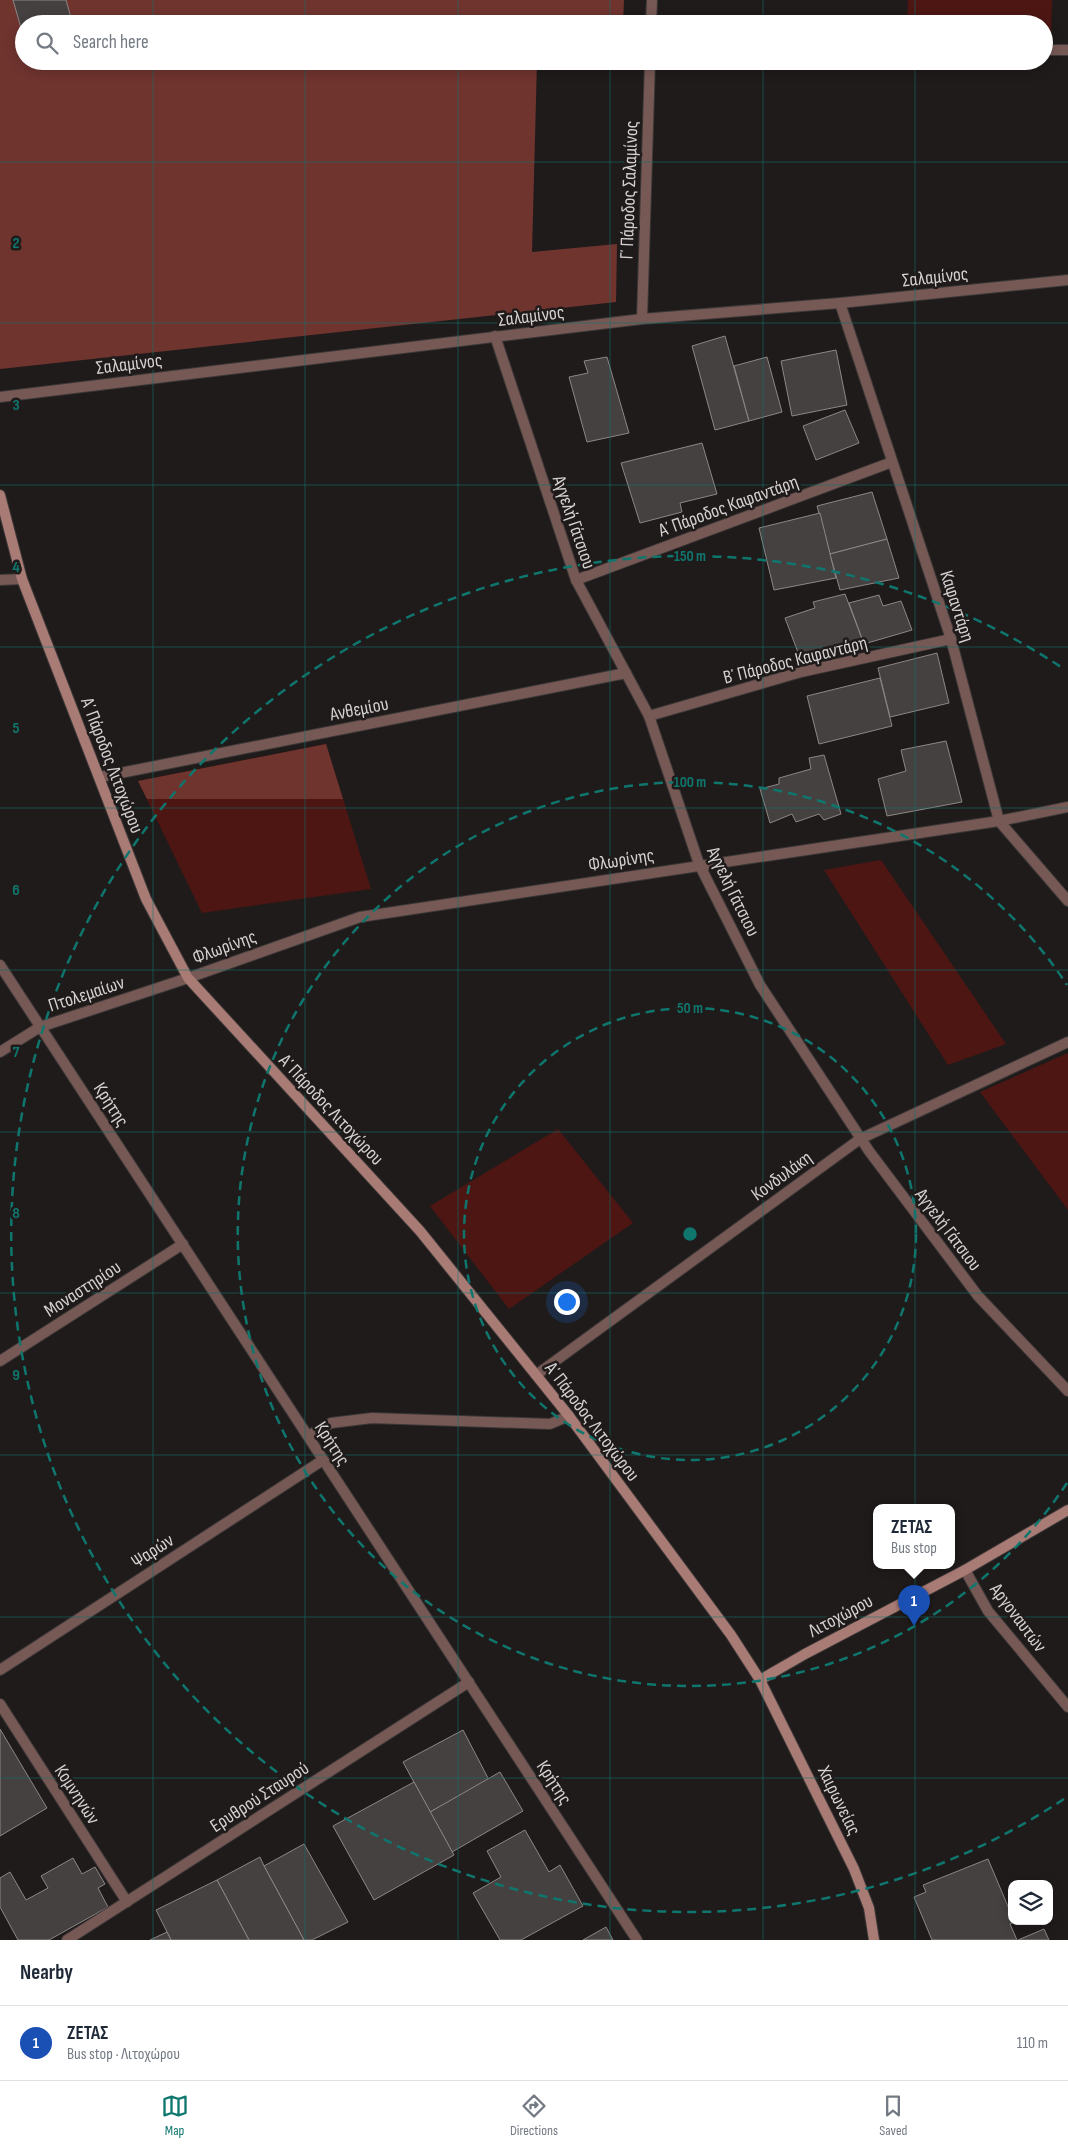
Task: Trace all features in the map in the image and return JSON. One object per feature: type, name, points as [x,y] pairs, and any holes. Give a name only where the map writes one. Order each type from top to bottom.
[{"type":"street","points":[[651,15],[652,0]]},
{"type":"street","points":[[1053,50],[1068,50]]},
{"type":"street","name":"Γ΄ Πάροδος Σαλαμίνος","points":[[642,319],[650,70]]},
{"type":"street","name":"Σαλαμίνος","points":[[0,397],[642,319],[840,303],[1068,280]]},
{"type":"street","name":"Καφαντάρη","points":[[840,303],[951,639],[999,821],[1068,902]]},
{"type":"street","name":"Αγγελή Γάτσιου","points":[[495,336],[576,580],[649,716],[699,864],[760,985],[860,1139],[978,1296],[1068,1391]]},
{"type":"street","name":"Α΄ Πάροδος Καφαντάρη","points":[[576,580],[892,462]]},
{"type":"street","name":"Α΄ Πάροδος Λιτοχώρου","points":[[0,495],[22,579],[146,899],[188,978],[420,1231],[569,1416],[731,1635],[760,1680]]},
{"type":"street","points":[[0,580],[22,579]]},
{"type":"street","name":"Β΄ Πάροδος Καφαντάρη","points":[[649,716],[801,672],[951,639]]},
{"type":"street","name":"Ανθεμίου","points":[[100,777],[626,673]]},
{"type":"street","name":"Φλωρίνης","points":[[188,978],[360,917],[699,864],[999,821],[1068,807]]},
{"type":"street","name":"Κρήτης","points":[[0,965],[637,1940]]},
{"type":"street","name":"Πτολεμαίων","points":[[0,1052],[40,1026],[188,978]]},
{"type":"street","name":"Κονδυλάκη","points":[[536,1375],[860,1139],[1068,1042]]},
{"type":"street","name":"Μοναστηρίου","points":[[0,1361],[183,1244]]},
{"type":"street","points":[[308,1436],[331,1424],[372,1418],[550,1424],[569,1416]]},
{"type":"street","name":"Ψαρών","points":[[0,1670],[323,1460]]},
{"type":"street","name":"Λιτοχώρου","points":[[760,1680],[805,1654],[965,1570],[1068,1510]]},
{"type":"street","name":"Αργοναυτών","points":[[965,1570],[988,1611],[1068,1707]]},
{"type":"street","name":"Χαιρωνείας","points":[[760,1680],[854,1869],[868,1908],[874,1940]]},
{"type":"street","name":"Ερυθρού Σταυρού","points":[[67,1940],[470,1682]]},
{"type":"street","name":"Κομνηνών","points":[[0,1704],[127,1902]]},
{"type":"shaded area","points":[[0,0],[624,0],[623,15],[15,15],[15,70],[537,70],[532,252],[617,244],[616,302],[0,369]]},
{"type":"shaded area","points":[[908,0],[1052,0],[1052,15],[907,15]]},
{"type":"shaded area","points":[[326,744],[371,889],[202,913],[138,781]]},
{"type":"shaded area","points":[[326,744],[343,799],[147,799],[138,781]]},
{"type":"shaded area","points":[[881,860],[1006,1044],[948,1065],[824,870]]},
{"type":"shaded area","points":[[1068,1053],[1068,1210],[980,1092]]},
{"type":"shaded area","points":[[558,1129],[633,1223],[509,1309],[430,1206]]},
{"type":"building","points":[[13,0],[66,0],[70,15],[17,15]]},
{"type":"building","points":[[725,336],[749,421],[715,430],[692,346]]},
{"type":"building","points":[[836,350],[847,405],[792,416],[781,361]]},
{"type":"building","points":[[607,357],[629,433],[587,442],[569,377],[588,373],[584,361]]},
{"type":"building","points":[[767,357],[782,412],[749,421],[734,366]]},
{"type":"building","points":[[845,410],[859,443],[816,460],[803,426]]},
{"type":"building","points":[[702,443],[717,494],[680,503],[682,512],[640,523],[621,463]]},
{"type":"building","points":[[872,492],[887,539],[830,554],[817,506]]},
{"type":"building","points":[[820,513],[836,578],[774,590],[759,528]]},
{"type":"building","points":[[887,539],[899,578],[840,590],[830,554]]},
{"type":"building","points":[[845,594],[864,644],[802,663],[785,618],[815,608],[813,602]]},
{"type":"building","points":[[879,595],[883,606],[901,601],[912,630],[864,644],[849,603]]},
{"type":"building","points":[[937,653],[949,703],[890,717],[878,668]]},
{"type":"building","points":[[880,678],[892,726],[819,744],[807,696]]},
{"type":"building","points":[[946,741],[962,802],[887,816],[878,779],[906,771],[901,750]]},
{"type":"building","points":[[824,755],[841,814],[824,820],[819,814],[796,822],[792,814],[770,823],[760,789],[779,784],[779,778],[811,769],[809,758]]},
{"type":"building","points":[[0,1729],[47,1808],[0,1836]]},
{"type":"building","points":[[463,1730],[489,1780],[430,1812],[403,1762]]},
{"type":"building","points":[[500,1772],[523,1811],[452,1852],[430,1812]]},
{"type":"building","points":[[414,1782],[454,1855],[374,1900],[333,1826]]},
{"type":"building","points":[[525,1830],[549,1872],[560,1865],[583,1906],[521,1940],[500,1940],[473,1893],[501,1877],[487,1851]]},
{"type":"building","points":[[304,1844],[348,1922],[312,1940],[304,1940],[264,1866]]},
{"type":"building","points":[[260,1857],[304,1940],[249,1940],[217,1880]]},
{"type":"building","points":[[73,1858],[82,1874],[95,1867],[105,1884],[98,1888],[108,1907],[49,1940],[18,1940],[0,1907],[0,1878],[10,1872],[26,1900],[48,1888],[41,1876]]},
{"type":"building","points":[[988,1859],[1008,1906],[1008,1925],[1010,1925],[1017,1940],[932,1940],[914,1897],[926,1892],[923,1885]]},
{"type":"building","points":[[217,1880],[249,1940],[171,1940],[156,1910]]},
{"type":"building","points":[[606,1927],[613,1940],[583,1940]]},
{"type":"building","points":[[1044,1929],[1049,1940],[1018,1940]]},
{"type":"building","points":[[167,1932],[171,1940],[150,1940]]},
{"type":"place","name":"ΖΕΤΑΣ","points":[[914,1626]]}]
